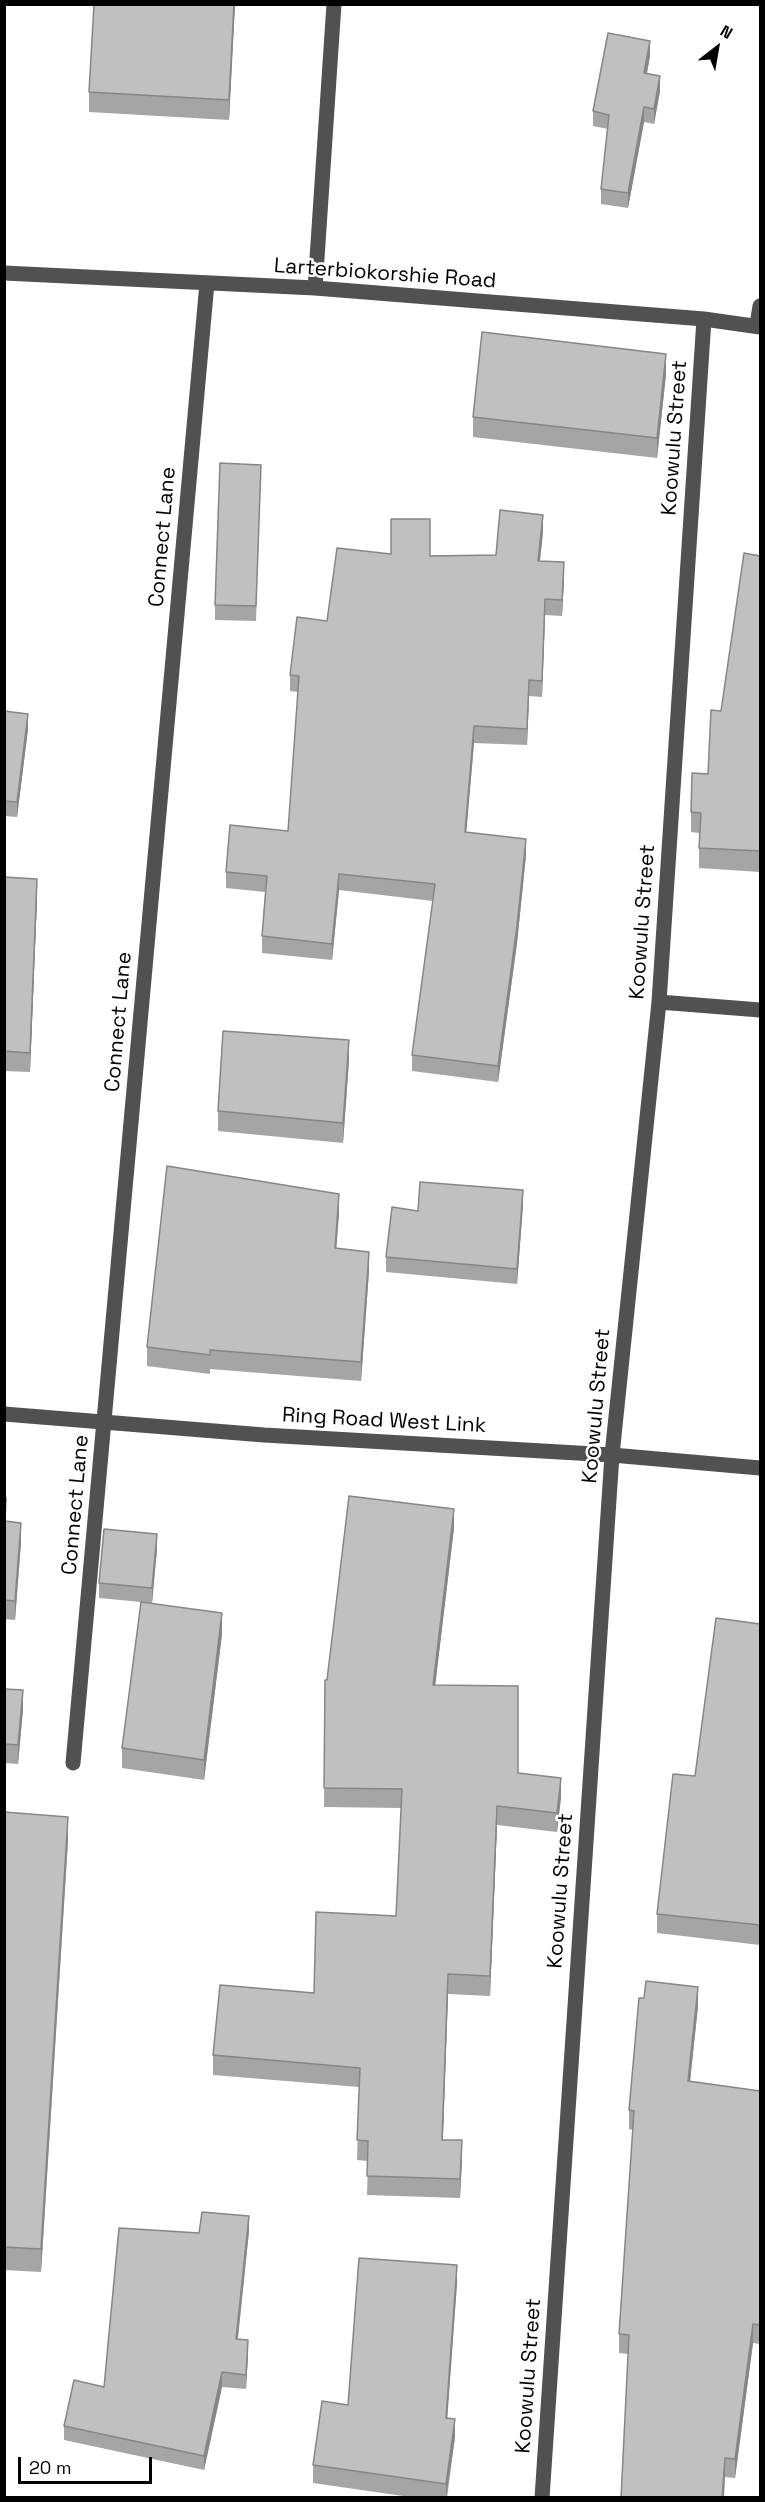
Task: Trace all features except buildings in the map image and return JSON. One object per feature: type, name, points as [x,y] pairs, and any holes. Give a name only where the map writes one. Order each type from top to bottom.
[{"type":"street","points":[[315,288],[334,4]]},
{"type":"street","name":"Larterbiokorshie Road","points":[[4,273],[315,288],[704,318],[759,326]]},
{"type":"street","name":"Connect Lane","points":[[73,1764],[207,283]]},
{"type":"street","points":[[759,326],[760,306]]},
{"type":"street","name":"Koowulu Street","points":[[542,2498],[612,1455],[659,1002],[704,318]]},
{"type":"street","points":[[659,1002],[760,1010]]},
{"type":"street","name":"Ring Road West Link","points":[[4,1414],[104,1424],[612,1455],[760,1468]]}]
